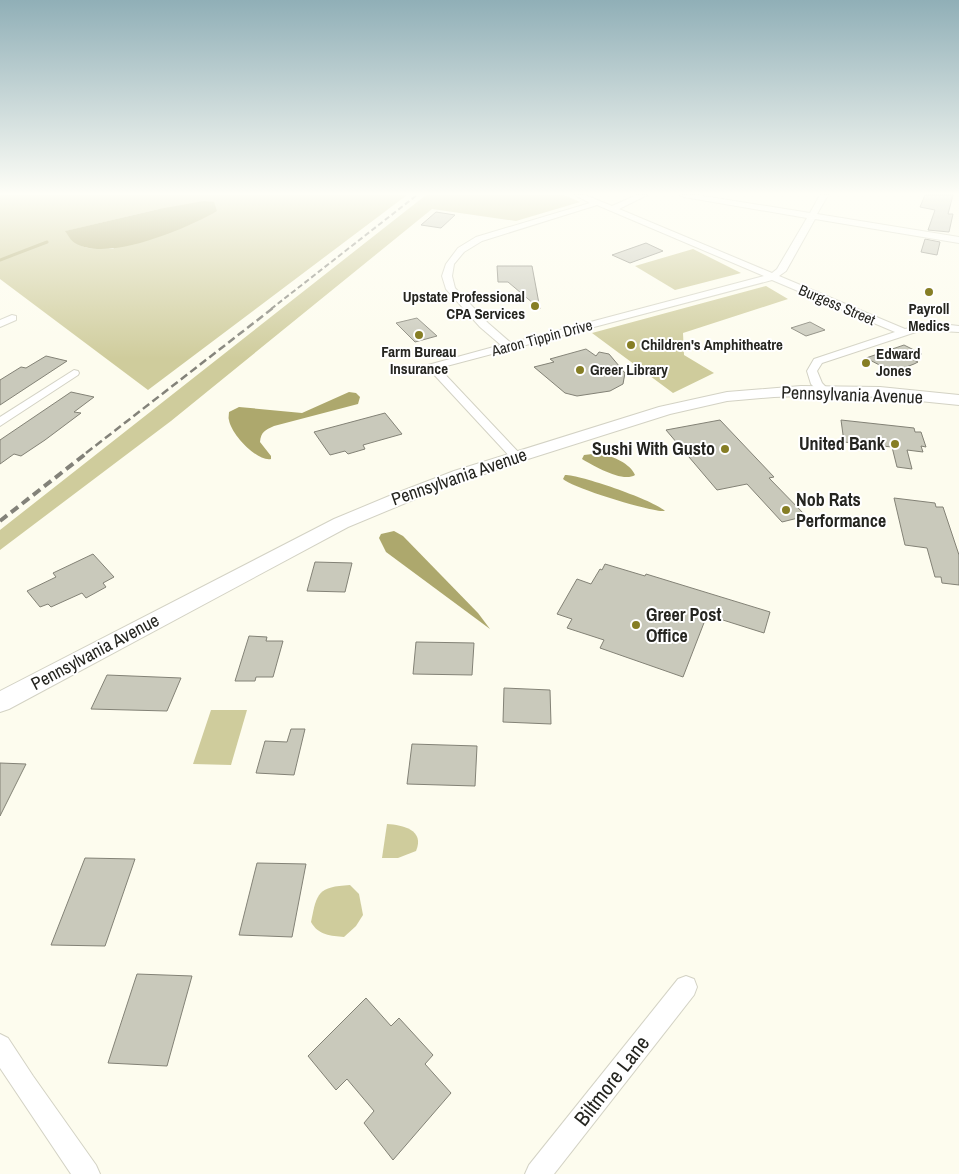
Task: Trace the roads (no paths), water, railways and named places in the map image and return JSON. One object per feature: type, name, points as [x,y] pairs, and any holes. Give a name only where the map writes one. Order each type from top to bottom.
[{"type":"street","points":[[461,250],[450,264],[447,276],[454,294],[484,325],[509,347]]},
{"type":"street","name":"Burgess Street","points":[[708,250],[903,332]]},
{"type":"street","points":[[772,277],[781,271],[793,250]]},
{"type":"street","name":"Aaron Tippin Drive","points":[[516,456],[432,367],[772,277]]},
{"type":"street","points":[[0,324],[12,318]]},
{"type":"street","points":[[823,390],[817,384],[812,371],[818,361],[903,332],[932,326],[959,329]]},
{"type":"street","points":[[0,422],[74,373]]},
{"type":"street","name":"Pennsylvania Avenue","points":[[0,702],[341,522],[390,500],[516,456],[688,403],[747,394],[823,390],[959,400]]},
{"type":"street","name":"Biltmore Lane","points":[[538,1174],[686,986]]},
{"type":"street","points":[[0,1046],[24,1086],[86,1174]]},
{"type":"waterway","points":[[0,260],[27,250]]},
{"type":"railway","points":[[271,309],[347,250]]},
{"type":"railway","points":[[86,453],[273,308]]},
{"type":"railway","points":[[0,521],[88,452]]},
{"type":"place","name":"Payroll Medics","points":[[929,292]]},
{"type":"place","name":"Upstate Professional CPA Services","points":[[535,306]]},
{"type":"place","name":"Farm Bureau Insurance","points":[[419,335]]},
{"type":"place","name":"Children's Amphitheatre","points":[[631,345]]},
{"type":"place","name":"Edward Jones","points":[[866,363]]},
{"type":"place","name":"Greer Library","points":[[580,370]]},
{"type":"place","name":"United Bank","points":[[895,444]]},
{"type":"place","name":"Sushi With Gusto","points":[[725,449]]},
{"type":"place","name":"Nob Rats Performance","points":[[786,510]]},
{"type":"place","name":"Greer Post Office","points":[[636,625]]}]
